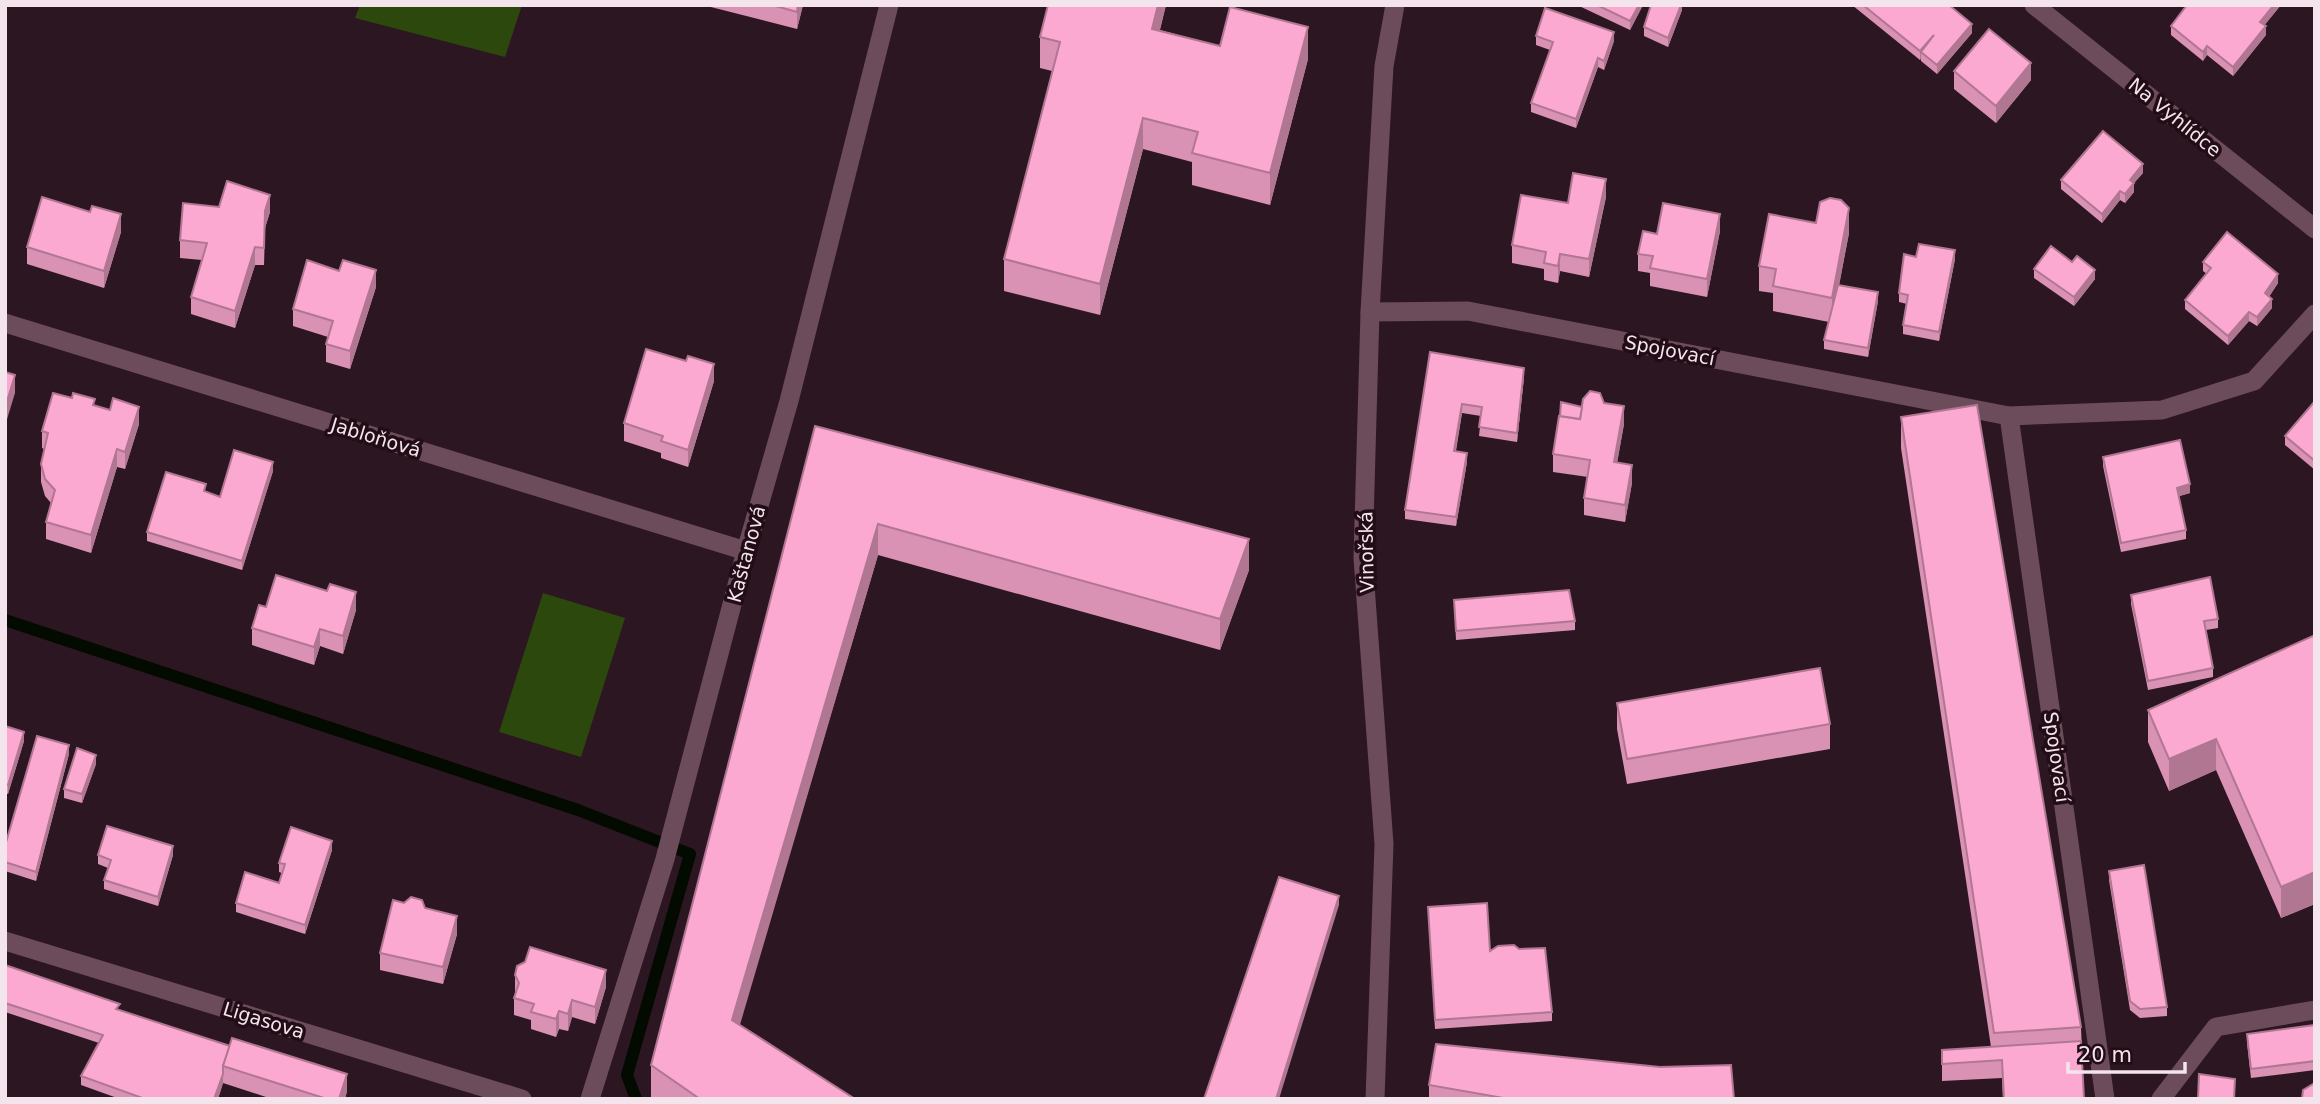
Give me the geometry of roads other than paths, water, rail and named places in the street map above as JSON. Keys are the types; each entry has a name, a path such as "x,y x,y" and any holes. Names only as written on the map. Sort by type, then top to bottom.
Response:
{"street":[{"name":"Kaštanová","path":"590,1099 673,830 746,551 789,401 889,5"},
{"name":"Vinořská","path":"1375,1099 1384,844 1363,558 1370,312 1384,65 1395,5"},
{"name":"Na Vyhlídce","path":"2034,5 2315,229"},
{"name":"Spojovací","path":"1370,312 1468,311 2009,416 2162,410 2254,381 2315,314"},
{"name":"Jabloňová","path":"5,323 746,551"},
{"name":"Spojovací","path":"2009,416 2105,1099"},
{"name":"Ligasova","path":"5,941 522,1099"},
{"path":"2161,1099 2216,1027 2315,1010"}],"waterway":[{"path":"5,620 578,810 690,854 627,1075 636,1099"}]}
